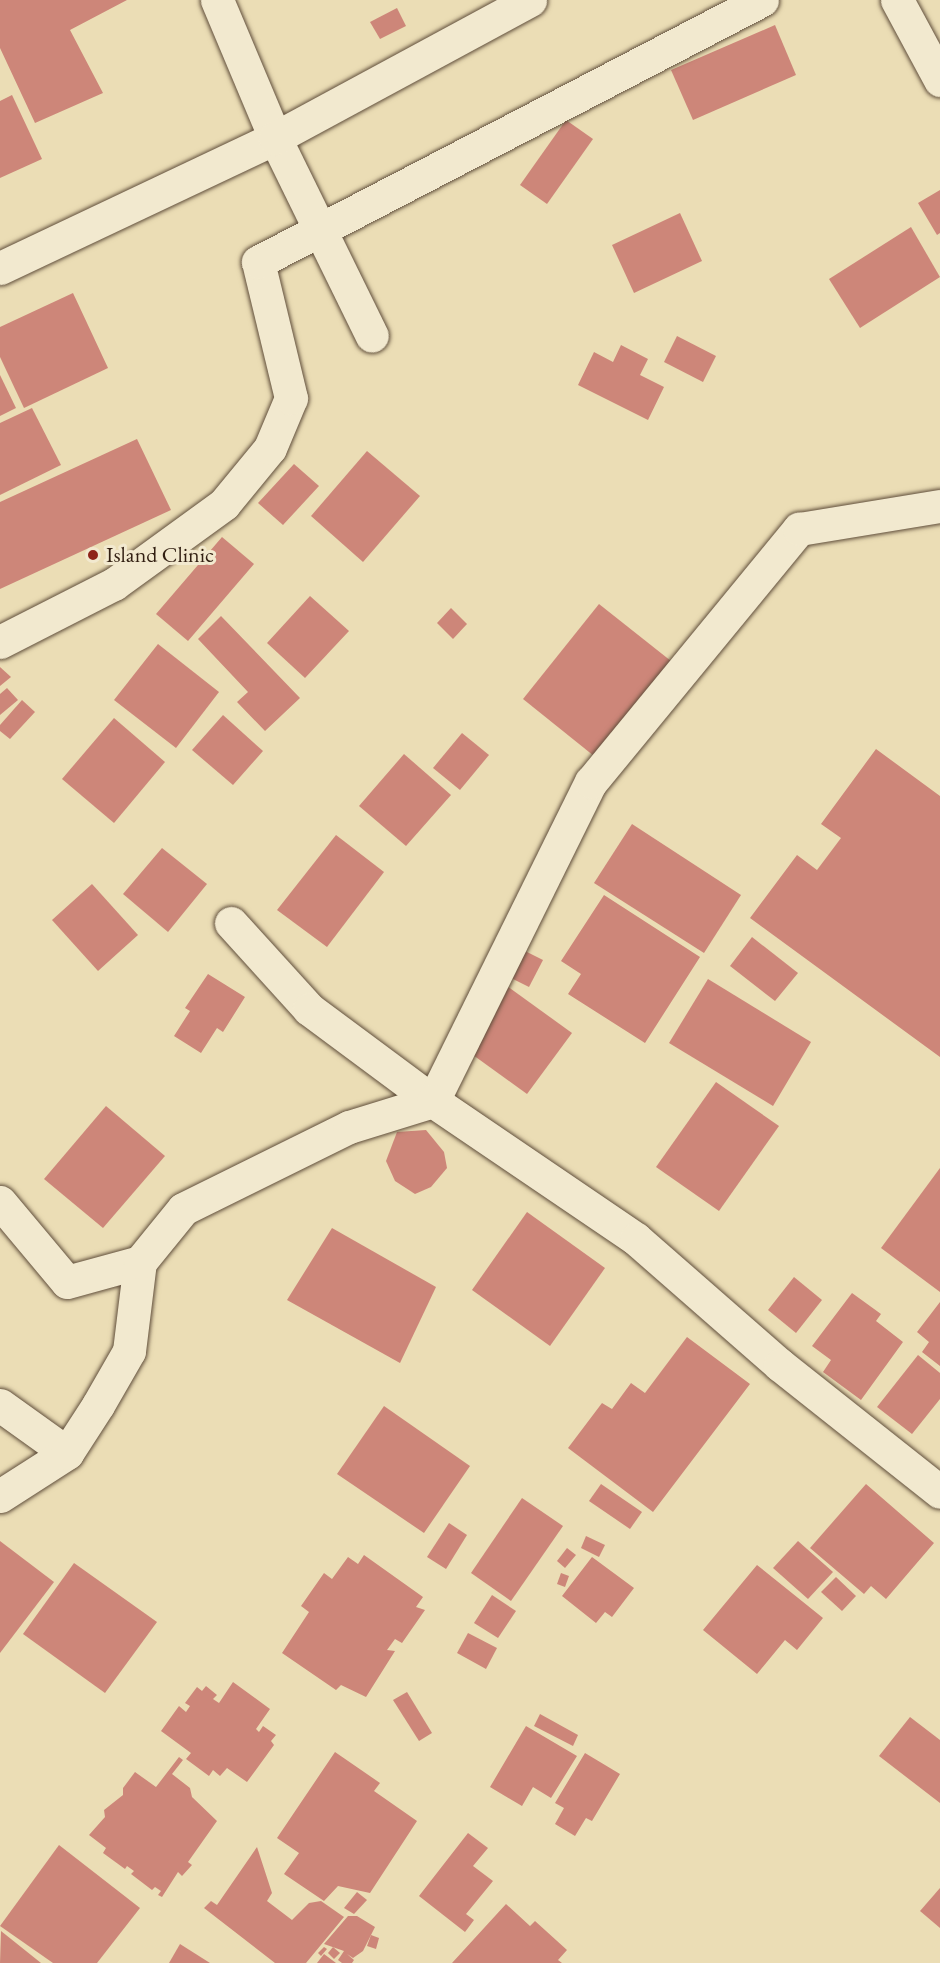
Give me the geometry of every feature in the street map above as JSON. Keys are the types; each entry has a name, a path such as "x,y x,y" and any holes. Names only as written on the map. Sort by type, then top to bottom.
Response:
{"street":[{"path":"217,0 275,138 372,336"},
{"path":"0,268 275,138 530,0"},
{"path":"0,642 114,584 224,504 270,448 291,398 258,262 762,0"},
{"path":"897,0 940,80"},
{"path":"0,1496 67,1453 129,1352 140,1262 183,1209 349,1127 433,1101 591,782 799,529 940,506"},
{"path":"231,922 309,1009 433,1101 636,1239 780,1365 940,1492"},
{"path":"0,1202 67,1282 140,1262"},
{"path":"0,1405 67,1453"}],"building":[{"path":"0,0 127,0 70,30 103,93 35,123 0,48"},
{"path":"397,8 406,26 380,39 370,22"},
{"path":"775,25 796,75 693,120 671,70"},
{"path":"12,95 42,159 0,178 0,101"},
{"path":"566,120 593,139 547,204 520,185"},
{"path":"940,190 940,233 937,235 918,203"},
{"path":"680,213 702,261 634,293 612,245"},
{"path":"911,227 940,277 860,328 829,279"},
{"path":"73,293 108,368 24,408 0,357 0,327"},
{"path":"677,336 716,356 703,382 664,362"},
{"path":"621,345 648,359 640,375 664,387 648,420 578,385 594,352 613,362"},
{"path":"0,375 16,408 0,416"},
{"path":"32,408 61,465 0,495 0,423"},
{"path":"137,439 171,510 0,589 0,502"},
{"path":"367,451 420,496 363,562 311,516"},
{"path":"294,464 319,486 283,525 258,503"},
{"path":"222,537 254,564 188,641 156,614"},
{"path":"310,596 349,631 305,678 267,643"},
{"path":"599,604 671,661 594,756 523,699"},
{"path":"451,608 467,624 453,639 437,623"},
{"path":"221,616 300,698 265,731 237,702 248,692 198,639"},
{"path":"158,644 219,692 176,748 114,700"},
{"path":"0,667 11,677 0,686"},
{"path":"7,688 18,700 0,715 0,694"},
{"path":"22,700 35,712 10,739 0,731 0,725"},
{"path":"223,715 263,751 233,785 192,750"},
{"path":"114,718 165,762 114,823 62,779"},
{"path":"462,733 489,755 460,790 433,768"},
{"path":"876,749 940,796 940,1057 750,918 797,855 817,870 841,838 821,824"},
{"path":"404,754 451,795 406,846 359,806"},
{"path":"632,824 741,895 704,953 594,883"},
{"path":"336,835 384,872 327,947 277,910"},
{"path":"162,848 207,884 168,932 123,894"},
{"path":"92,884 138,935 98,971 52,920"},
{"path":"604,895 700,957 645,1043 568,994 581,974 561,961"},
{"path":"752,937 798,973 775,1001 730,966"},
{"path":"525,951 543,960 529,987 511,978"},
{"path":"208,974 245,997 223,1032 217,1028 201,1053 174,1036 190,1011 185,1008"},
{"path":"708,979 811,1042 773,1106 669,1043"},
{"path":"500,981 572,1033 527,1094 455,1042"},
{"path":"716,1082 779,1126 719,1211 656,1167"},
{"path":"106,1106 165,1156 103,1228 44,1179"},
{"path":"426,1130 444,1152 447,1168 431,1187 415,1194 395,1181 386,1161 397,1132"},
{"path":"940,1168 940,1292 881,1248"},
{"path":"527,1212 605,1268 550,1346 472,1290"},
{"path":"332,1228 436,1287 400,1363 287,1300"},
{"path":"794,1277 822,1300 796,1333 768,1310"},
{"path":"852,1293 881,1314 876,1321 903,1342 861,1400 823,1372 831,1360 812,1346"},
{"path":"940,1302 940,1366 922,1352 929,1342 917,1332"},
{"path":"687,1337 750,1384 653,1512 568,1448 602,1403 612,1409 631,1383 645,1393"},
{"path":"918,1355 940,1373 940,1399 912,1434 877,1407"},
{"path":"384,1406 470,1466 424,1533 337,1474"},
{"path":"601,1484 642,1512 630,1529 589,1501"},
{"path":"866,1484 934,1543 886,1599 871,1586 864,1594 810,1548"},
{"path":"522,1498 563,1526 511,1601 471,1573"},
{"path":"449,1523 467,1535 446,1569 427,1557"},
{"path":"586,1536 605,1545 599,1557 581,1548"},
{"path":"0,1541 54,1582 0,1653"},
{"path":"798,1541 833,1572 808,1599 773,1568"},
{"path":"567,1548 576,1555 565,1568 557,1561"},
{"path":"364,1555 423,1597 416,1607 425,1610 402,1643 395,1639 387,1650 395,1651 366,1697 341,1685 336,1690 282,1653 309,1612 301,1606 324,1573 332,1579 348,1557 358,1564"},
{"path":"592,1557 634,1588 612,1617 605,1612 596,1623 562,1596"},
{"path":"74,1563 157,1622 105,1693 23,1634"},
{"path":"757,1565 823,1618 797,1650 785,1640 757,1674 703,1630"},
{"path":"561,1573 569,1576 565,1587 557,1584"},
{"path":"836,1577 856,1596 842,1611 821,1592"},
{"path":"492,1595 516,1611 498,1638 474,1623"},
{"path":"468,1633 497,1648 486,1669 457,1653"},
{"path":"233,1682 270,1709 256,1729 259,1732 263,1726 276,1735 271,1741 274,1745 247,1782 227,1768 220,1776 213,1770 209,1776 186,1759 191,1753 161,1731 179,1706 186,1712 190,1706 185,1703 197,1687 202,1691 206,1686 217,1695 213,1699 219,1703"},
{"path":"407,1692 432,1733 419,1741 393,1700"},
{"path":"540,1714 578,1735 573,1746 534,1726"},
{"path":"910,1717 940,1740 940,1803 879,1756"},
{"path":"526,1726 577,1756 551,1798 533,1787 522,1806 490,1787"},
{"path":"335,1752 380,1783 374,1791 417,1821 370,1893 338,1886 324,1901 284,1874 299,1853 277,1838"},
{"path":"585,1753 620,1774 592,1821 586,1818 575,1836 555,1824 564,1808 555,1803"},
{"path":"179,1757 183,1760 172,1774 190,1788 192,1797 217,1821 188,1862 192,1865 182,1876 178,1872 162,1897 158,1895 161,1891 155,1887 152,1890 131,1874 134,1871 127,1866 125,1869 103,1853 106,1848 89,1835 105,1817 104,1810 123,1795 123,1788 135,1772 156,1787"},
{"path":"468,1833 488,1848 473,1866 493,1881 466,1914 474,1920 465,1932 419,1896"},
{"path":"59,1845 140,1908 97,1963 53,1963 0,1926"},
{"path":"257,1847 272,1893 267,1901 292,1920 309,1903 321,1901 344,1917 306,1963 275,1963 204,1908 211,1901 217,1905"},
{"path":"940,1888 940,1928 920,1911"},
{"path":"357,1892 367,1900 354,1914 344,1908"},
{"path":"506,1904 530,1926 535,1921 567,1950 558,1960 562,1963 452,1963"},
{"path":"348,1916 357,1916 375,1927 363,1951 353,1958 347,1954 354,1960 352,1963 342,1963 338,1960 344,1951 324,1944"},
{"path":"1,1931 41,1963 0,1963"},
{"path":"371,1935 379,1938 376,1949 367,1946"},
{"path":"180,1944 210,1963 169,1963"},
{"path":"324,1947 327,1949 321,1956 318,1953"},
{"path":"333,1947 340,1953 334,1959 328,1953"},
{"path":"324,1954 336,1963 317,1963"}],"place":[{"name":"Island Clinic","path":"93,555"}]}
